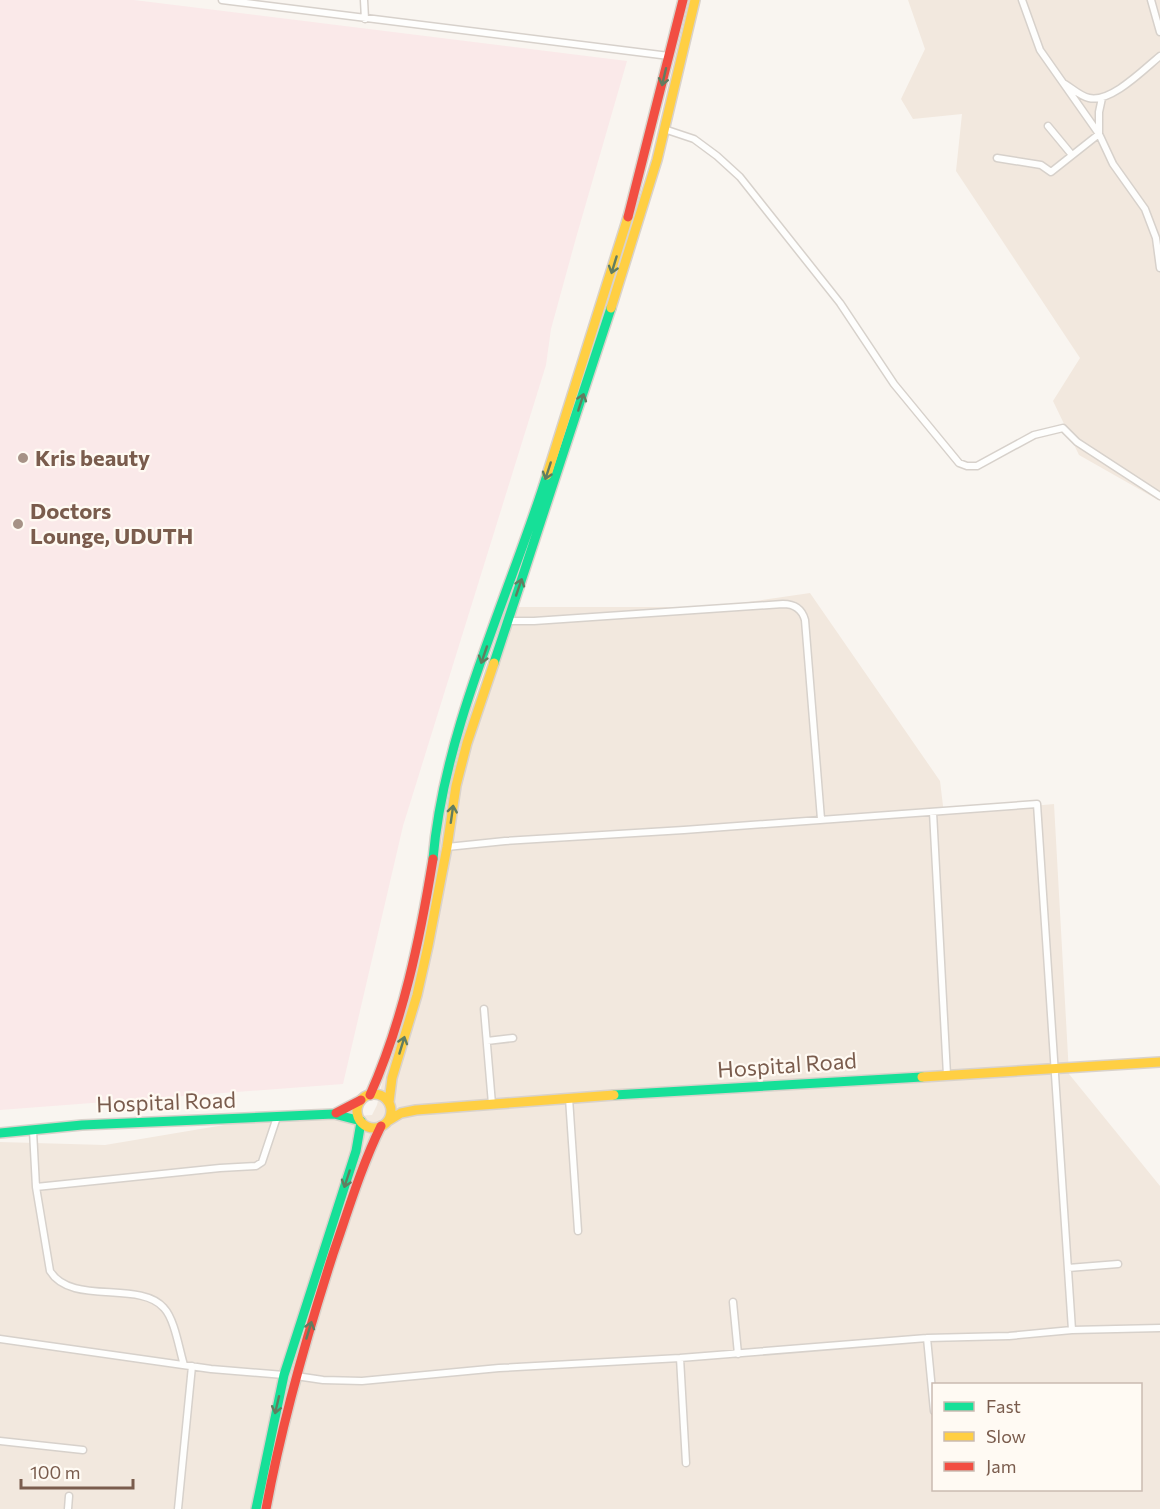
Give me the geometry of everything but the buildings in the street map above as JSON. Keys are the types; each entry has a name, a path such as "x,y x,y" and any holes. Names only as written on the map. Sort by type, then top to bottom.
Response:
{"main road":[{"path":"370,1095 383,1066 405,992 431,871 441,804 470,696 542,491 618,251 683,0"},
{"path":"266,1509 279,1441 296,1376 340,1233 369,1149 391,1114 389,1102 392,1077 417,995 447,847 456,786 467,743 548,504 639,222 695,0"},
{"name":"Hospital Road","path":"416,1110 569,1098 1160,1062"},
{"path":"334,1114 370,1095 379,1095 400,1107 416,1110"},
{"path":"256,1509 284,1376 359,1141 357,1112 361,1100"},
{"path":"334,1114 346,1116 369,1127 384,1124 397,1114 416,1110"},
{"name":"Hospital Road","path":"0,1132 33,1131 82,1125 334,1114"}],"street":[{"path":"222,0 669,57"},
{"path":"364,0 365,19"},
{"path":"1022,0 1040,50 1099,134 1113,164 1145,209 1155,238 1160,268"},
{"path":"1151,0 1160,32"},
{"path":"1060,80 1078,94 1090,99 1102,98 1117,90 1160,56"},
{"path":"1099,134 1099,112 1102,98"},
{"path":"1048,126 1072,155"},
{"path":"664,129 694,139 740,177 840,303 894,384 959,463 977,466 1034,435 1063,428 1077,442 1160,496"},
{"path":"997,159 1041,165 1051,172 1099,134"},
{"path":"507,621 783,604 795,606 805,620 821,819"},
{"path":"447,847 1037,804 1072,1330"},
{"path":"933,812 947,1075"},
{"path":"484,1009 492,1104"},
{"path":"487,1041 513,1038"},
{"path":"569,1098 578,1231"},
{"path":"36,1187 256,1166 262,1162 277,1117"},
{"path":"33,1131 36,1187 50,1271 56,1281 71,1288 154,1300 164,1307 169,1316 184,1365"},
{"path":"1068,1268 1118,1264"},
{"path":"733,1302 738,1354"},
{"path":"296,1376 323,1380 362,1381 500,1368 738,1354 927,1338 1160,1328"},
{"path":"927,1338 932,1399"},
{"path":"0,1339 184,1365 284,1376"},
{"path":"680,1358 686,1463"},
{"path":"178,1509 192,1366"},
{"path":"0,1441 83,1450"},
{"path":"68,1509 69,1496"}],"shaded area":[{"path":"0,0 134,0 627,61 551,329 546,365 403,826 343,1084 0,1110"},
{"path":"908,0 1160,0 1160,501 1079,455 1053,401 1080,358 956,171 962,114 913,119 901,99 925,49"},
{"path":"810,593 940,781 944,814 1054,804 1069,1074 1160,1186 1160,1509 0,1509 0,1142 105,1145 230,1124 372,1115 377,1105 467,717 519,607 713,607"}],"traffic: fast":[{"path":"494,663 611,308"},
{"path":"433,859 439,810 464,713 547,475"},
{"path":"614,1095 922,1077"},
{"path":"0,1133 82,1125 334,1114 361,1121"},
{"path":"256,1509 284,1375 356,1151 361,1122"}],"traffic: slow":[{"path":"611,308 657,160 695,0"},
{"path":"547,475 628,217"},
{"path":"389,1102 392,1078 417,995 428,946 456,786 467,743 494,663"},
{"path":"922,1077 1160,1062"},
{"path":"374,1094 386,1099 391,1111 386,1123 374,1128 362,1123 357,1111 362,1099 374,1094"},
{"path":"388,1121 401,1113 416,1110 614,1095"}],"traffic: jam":[{"path":"628,217 683,0"},
{"path":"370,1095 401,1009 433,859"},
{"path":"336,1113 361,1100"},
{"path":"266,1509 287,1412 313,1317 355,1189 381,1126"}],"place":[{"name":"Kris beauty","path":"23,458"},
{"name":"Doctors Lounge, UDUTH","path":"18,524"}]}
